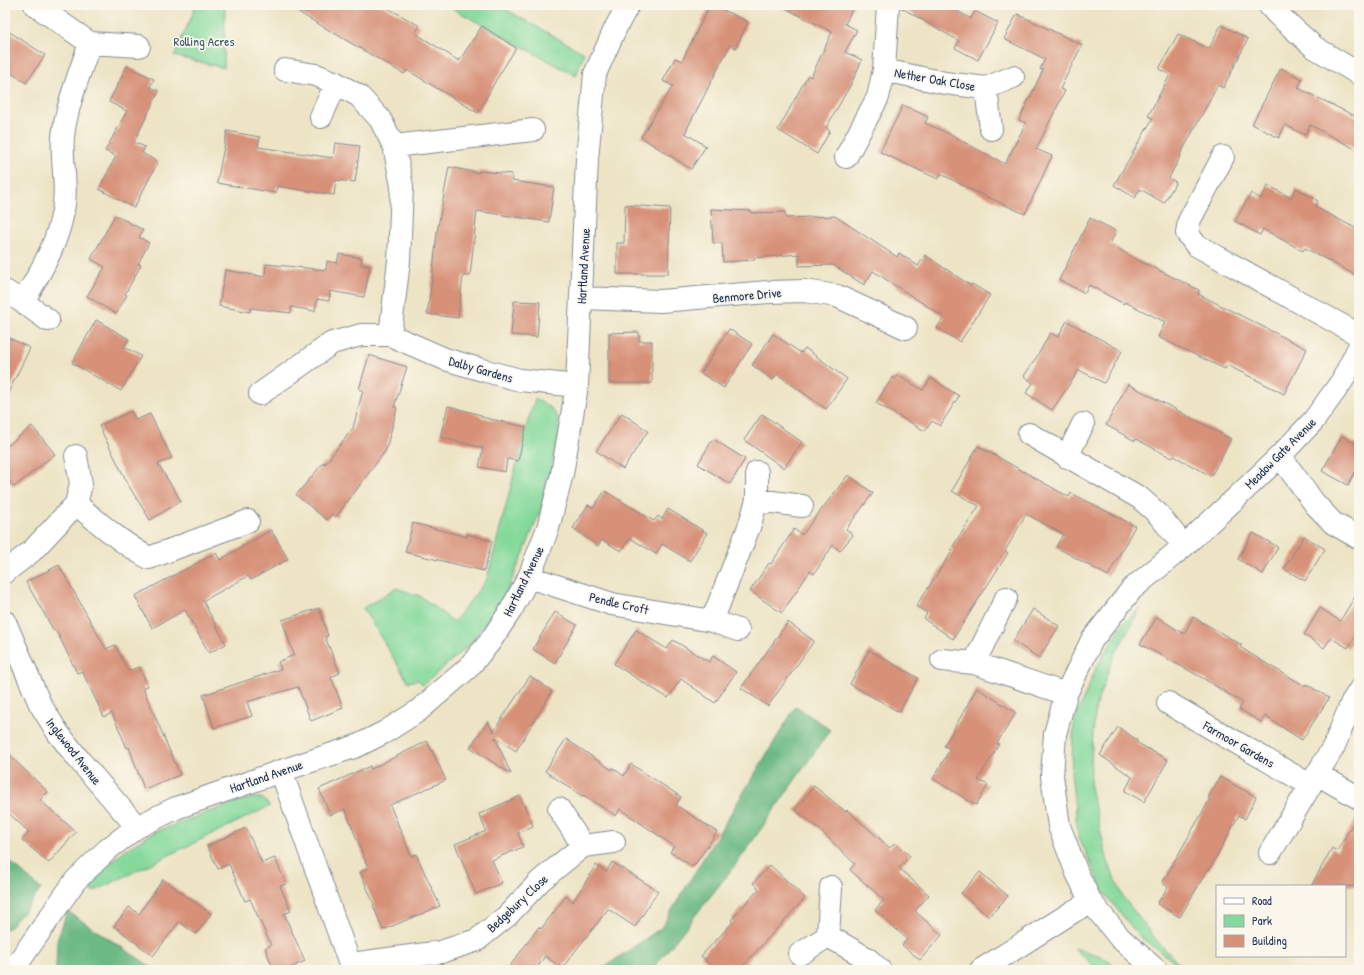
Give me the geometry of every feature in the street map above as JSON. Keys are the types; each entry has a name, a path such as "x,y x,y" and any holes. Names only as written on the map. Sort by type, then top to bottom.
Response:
{"street":[{"path":"35,5 90,43 139,46"},
{"name":"Hartland Avenue","path":"13,970 75,881 108,849 137,827 176,808 282,770 357,746 385,732 418,711 468,668 489,643 511,610 529,577 548,528 562,474 577,386 587,159 595,74 616,27 628,5"},
{"name":"Nether Oak Close","path":"846,157 878,97 884,70 888,5"},
{"path":"1269,5 1314,47 1359,74"},
{"path":"48,320 14,297 40,272 58,234 65,203 63,137 71,100 90,43"},
{"path":"285,70 316,75 336,83 359,96 380,119 394,146 402,186 402,194 399,261 390,335"},
{"name":"Nether Oak Close","path":"884,70 946,83 986,88 1013,77"},
{"path":"321,117 336,83"},
{"name":"Nether Oak Close","path":"986,88 991,129"},
{"path":"394,146 533,130"},
{"path":"1223,157 1189,221 1187,233 1196,245 1359,335"},
{"name":"Benmore Drive","path":"581,298 661,301 712,298 768,292 804,291 837,296 906,328"},
{"name":"Dalby Gardens","path":"260,394 332,343 361,335 390,335 445,359 520,380 577,386"},
{"name":"Meadow Gate Avenue","path":"1156,970 1120,938 1091,902 1077,873 1059,826 1052,776 1055,734 1066,694 1092,640 1132,589 1184,546 1280,456 1319,414 1342,381 1359,346"},
{"path":"1067,457 1083,424"},
{"path":"1029,434 1140,498 1158,514 1184,546"},
{"path":"5,572 32,551 76,504 81,484 76,456"},
{"path":"1280,456 1314,504 1333,523 1359,538"},
{"path":"712,621 748,527 756,500 757,472"},
{"path":"756,500 802,506"},
{"path":"76,504 116,537 149,558 248,521"},
{"name":"Pendle Croft","path":"529,577 612,604 712,621 738,630"},
{"path":"974,663 1006,598"},
{"name":"Inglewood Avenue","path":"5,622 40,704 58,733 137,827"},
{"path":"942,660 974,663 1066,694"},
{"path":"1270,853 1334,746 1352,702 1359,690"},
{"name":"Farmoor Gardens","path":"1168,703 1314,780 1359,798"},
{"name":"Bedgebury Close","path":"282,770 352,967 441,952 477,940 506,916 540,881 583,846"},
{"path":"560,809 583,846 614,842"},
{"path":"828,936 830,887"},
{"path":"980,970 1091,902"},
{"path":"800,954 828,936"},
{"path":"828,936 868,959 880,970"}],"green space":[{"name":"Rolling Acres","path":"195,5 225,5 224,68 174,56"},
{"path":"446,5 498,5 584,53 576,76"},
{"path":"535,399 551,408 558,418 559,434 542,506 522,557 504,597 469,645 423,685 418,680 408,682 363,608 396,588 420,596 454,622 487,579 526,427"},
{"path":"1140,609 1114,656 1096,705 1090,787 1108,863 1123,897 1157,941 1185,970 1139,936 1104,893 1078,835 1071,773 1074,722 1096,668 1123,623"},
{"path":"796,706 830,730 740,859 652,970 598,970 661,928"},
{"path":"251,798 262,798 270,806 93,892 91,885 96,877 126,849 155,832 233,803"},
{"path":"5,857 41,889 9,928 5,929"},
{"path":"67,911 156,970 56,970 57,941"},
{"path":"1074,948 1101,956 1120,970 1098,970"}],"building":[{"path":"286,5 382,5 420,26 415,33 459,61 482,26 516,48 478,113 407,70 404,74"},
{"path":"710,5 713,5 748,22 736,48 730,45 685,133 706,146 691,169 641,137 673,86 663,81 675,58 682,61"},
{"path":"779,5 854,5 845,24 857,30 845,52 862,60 851,84 826,128 830,131 817,154 778,130 808,75 811,77 832,32"},
{"path":"900,5 947,5 971,19 975,11 998,23 978,60 955,48 959,41 900,7"},
{"path":"1017,14 1082,45 1060,89 1065,91 1036,149 1052,156 1025,214 941,174 938,179 880,152 903,105 928,117 925,123 958,138 1005,164 1026,123 1019,120 1043,70 1040,69 1045,59 1004,39"},
{"path":"1221,25 1248,39 1223,88 1218,85 1180,155 1169,178 1176,182 1164,203 1140,189 1135,198 1114,185 1153,118 1148,116 1170,75 1159,69 1178,34 1209,49"},
{"path":"5,29 45,55 26,83 5,69"},
{"path":"127,66 154,79 150,87 159,91 134,142 145,147 142,153 158,162 134,208 99,189 116,156 105,151 127,111 109,102"},
{"path":"1281,68 1302,79 1298,88 1359,118 1359,151 1310,125 1305,135 1285,125 1279,138 1252,124"},
{"path":"227,131 260,137 258,147 333,158 335,143 360,146 355,182 336,180 334,195 277,186 276,193 217,183"},
{"path":"449,167 479,173 479,171 512,174 512,181 554,187 549,222 477,211 470,276 463,276 458,318 427,314 437,232"},
{"path":"1268,185 1291,198 1296,188 1318,201 1315,207 1359,230 1359,277 1305,248 1303,251 1263,229 1260,235 1235,221 1251,193 1261,199"},
{"path":"625,205 670,208 668,274 617,274 617,243 624,243"},
{"path":"711,209 751,211 751,213 785,212 786,218 835,216 897,257 899,253 918,266 925,255 971,286 972,284 990,295 960,342 937,328 944,317 873,271 864,285 833,265 799,266 799,254 754,258 754,260 723,262 722,243 713,243"},
{"path":"115,215 143,230 139,237 149,243 138,264 141,265 116,314 87,296 105,267 91,259"},
{"path":"1090,218 1116,231 1110,244 1134,258 1199,290 1198,294 1307,349 1284,394 1227,365 1225,369 1158,337 1165,322 1125,302 1124,304 1089,285 1085,293 1059,280"},
{"path":"339,254 362,258 361,265 370,266 364,297 330,291 329,301 317,299 315,311 291,307 291,313 251,308 250,312 219,306 225,270 265,277 266,264 326,270 327,261 337,263"},
{"path":"514,301 540,302 537,337 511,335"},
{"path":"96,320 129,339 124,347 141,356 121,391 72,363"},
{"path":"1067,321 1122,351 1104,383 1079,370 1052,410 1026,393 1033,383 1024,376 1050,333 1058,337"},
{"path":"729,329 752,344 724,388 701,373"},
{"path":"639,332 639,341 652,341 652,383 609,383 609,333"},
{"path":"773,334 801,353 805,348 847,379 826,409 777,374 773,380 752,365"},
{"path":"5,336 30,348 5,399"},
{"path":"369,355 407,367 394,407 397,408 386,450 336,517 332,514 327,520 296,495 324,462 325,464 353,428 363,390 359,389"},
{"path":"897,375 923,390 931,378 959,396 940,426 932,421 925,431 876,403 893,377 895,379"},
{"path":"1128,384 1231,439 1211,476 1174,456 1172,458 1136,439 1135,441 1106,425"},
{"path":"448,406 481,415 481,417 526,427 518,461 507,459 505,472 479,467 483,448 440,437"},
{"path":"131,411 136,420 150,414 172,458 158,464 181,501 150,520 130,488 99,426"},
{"path":"622,413 648,431 623,469 596,451"},
{"path":"762,414 802,442 784,468 744,440"},
{"path":"32,426 55,454 14,487 5,476 5,448"},
{"path":"1342,436 1359,446 1359,465 1348,485 1322,471"},
{"path":"713,439 745,459 730,484 698,464"},
{"path":"978,446 1069,497 1071,493 1135,526 1108,576 1056,547 1063,534 1026,514 1005,551 1008,553 953,639 924,619 927,613 916,606 953,550 951,549 979,506 952,491"},
{"path":"848,475 873,493 846,529 853,535 840,551 833,545 814,574 810,571 782,613 750,591 769,563 771,564 794,529 802,535"},
{"path":"605,491 654,521 658,516 662,519 668,509 707,533 690,561 662,544 656,554 630,538 621,551 602,540 598,546 573,528 588,505 593,508"},
{"path":"413,523 467,537 467,534 492,541 484,571 405,552"},
{"path":"271,530 288,559 251,580 248,576 203,601 226,644 209,653 185,610 152,628 135,596 216,553 220,560"},
{"path":"1253,533 1278,547 1263,574 1238,559"},
{"path":"1304,536 1325,549 1305,581 1284,569"},
{"path":"59,565 106,649 115,645 128,671 139,667 148,686 143,688 180,775 144,789 129,747 127,748 112,713 104,717 82,671 77,673 56,630 54,631 26,582"},
{"path":"1359,590 1359,630 1348,648 1331,638 1324,648 1304,635 1320,608 1340,621"},
{"path":"319,608 328,636 325,637 340,673 331,677 343,708 311,721 298,687 247,702 252,716 214,728 203,695 281,669 278,662 294,655 282,620"},
{"path":"1033,609 1059,626 1039,658 1013,641"},
{"path":"555,612 577,625 555,663 533,649"},
{"path":"1157,617 1184,634 1193,617 1242,645 1240,647 1262,661 1329,698 1302,740 1265,716 1261,722 1239,709 1243,703 1201,677 1140,644"},
{"path":"788,622 814,641 768,706 741,688"},
{"path":"636,630 667,649 673,640 709,662 713,656 736,672 715,703 681,679 668,698 614,664"},
{"path":"869,650 918,678 899,712 850,684"},
{"path":"530,676 552,691 516,751 495,737 511,774 470,747 488,721 493,732"},
{"path":"977,688 1016,713 997,743 999,744 978,780 988,785 976,805 933,779 950,749 944,746"},
{"path":"1118,727 1137,740 1136,742 1168,760 1144,802 1125,791 1132,777 1100,755"},
{"path":"566,739 612,770 613,768 624,776 631,764 681,797 676,805 717,832 693,867 670,852 674,846 620,809 616,816 583,795 582,796 545,771"},
{"path":"427,741 446,780 390,805 411,856 416,854 440,906 383,930 373,905 374,904 360,872 368,868 345,809 330,815 319,789 370,766 371,769"},
{"path":"5,751 48,792 40,800 76,832 49,863 22,840 29,832 5,810"},
{"path":"1220,777 1256,797 1245,819 1239,815 1209,870 1208,869 1180,917 1157,904 1168,887 1162,883 1210,799 1208,798"},
{"path":"814,786 846,812 847,810 890,848 895,843 910,856 899,868 929,895 915,911 942,935 920,960 902,945 907,939 875,910 884,900 850,870 855,864 818,828 795,810"},
{"path":"520,796 533,826 518,833 523,847 492,860 502,883 476,894 455,844 486,831 479,814"},
{"path":"1359,813 1359,886 1312,885 1332,848 1337,851"},
{"path":"246,828 262,863 275,858 286,884 280,886 291,911 284,914 305,961 285,970 274,970 265,948 271,945 250,899 245,901 229,864 218,869 207,846"},
{"path":"612,862 658,891 635,927 608,909 562,968 545,956 536,970 507,970 539,927 541,929 566,896 573,902 596,865 606,872"},
{"path":"770,865 805,898 739,970 717,970 701,956 733,922 731,920 759,889 753,883"},
{"path":"980,872 1008,896 989,917 961,893"},
{"path":"163,879 211,914 196,934 179,922 153,956 114,926 129,907 139,914"}]}
